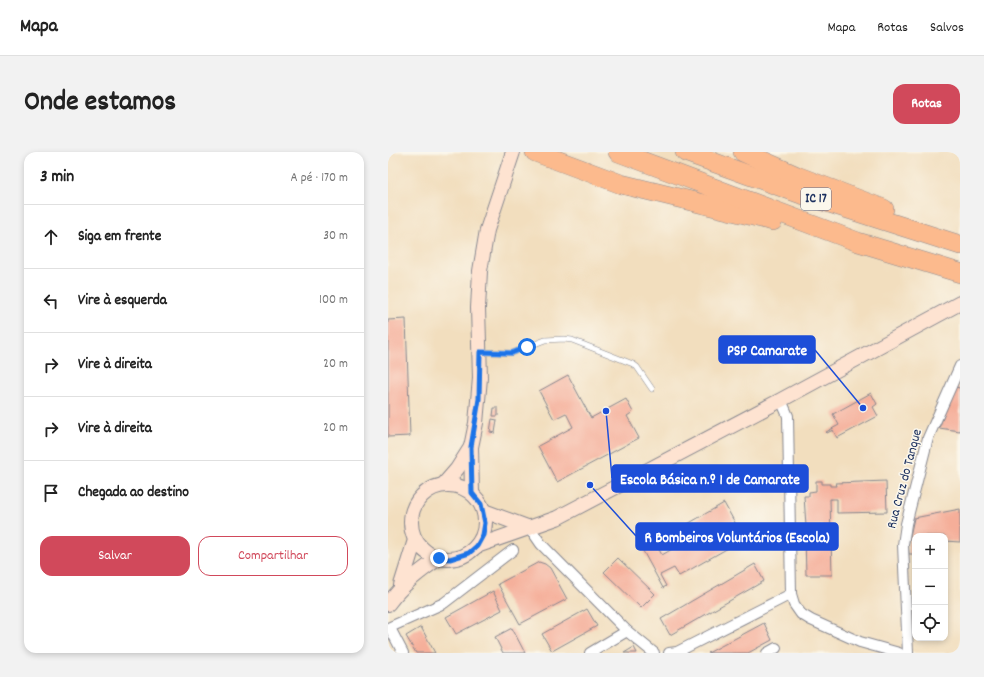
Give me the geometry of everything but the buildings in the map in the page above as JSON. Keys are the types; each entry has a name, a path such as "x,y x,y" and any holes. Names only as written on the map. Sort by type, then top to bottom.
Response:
{"highway":[{"path":"535,152 621,184 858,242"},
{"name":"IC 17","path":"618,152 858,242 960,273"},
{"name":"IC 17","path":"685,152 801,194 949,242"},
{"path":"743,152 797,176 896,213 949,242"}],"street":[{"path":"472,493 471,447 479,399 480,352 478,308 480,271 487,230 513,152"},
{"path":"477,546 557,518 781,400 960,303"},
{"name":"Rua Cruz do Tanque","path":"908,653 903,544 906,524 928,438 960,366"},
{"path":"781,400 788,416 791,594 794,604 801,614 811,620 860,642 899,653"},
{"path":"444,484 464,488 472,493 477,498 484,511 485,523 483,535 477,546 469,553 450,559 439,558 429,554 414,540 410,528 410,516 414,504 427,491 444,484 457,469 471,447"},
{"path":"484,511 530,528 541,544 626,631 654,653"},
{"path":"400,588 414,540"},
{"path":"403,653 389,628 444,604 513,550"},
{"path":"388,604 400,588 414,574 439,558"},
{"path":"669,653 677,652 791,594"},
{"path":"596,652 626,631"}],"lane":[{"path":"480,352 512,353 545,340 555,338 572,340 638,367 652,389"}],"place":[{"name":"PSP Camarate","path":"863,408"},
{"name":"Escola Básica n.º 1 de Camarate","path":"606,411"},
{"name":"R Bombeiros Voluntários (Escola)","path":"590,485"}],"route":[{"path":"439,558 450,559 469,553 477,546 483,535 485,523 484,511 477,498 472,493 471,447 479,399 480,352 505,354 527,347"}]}
